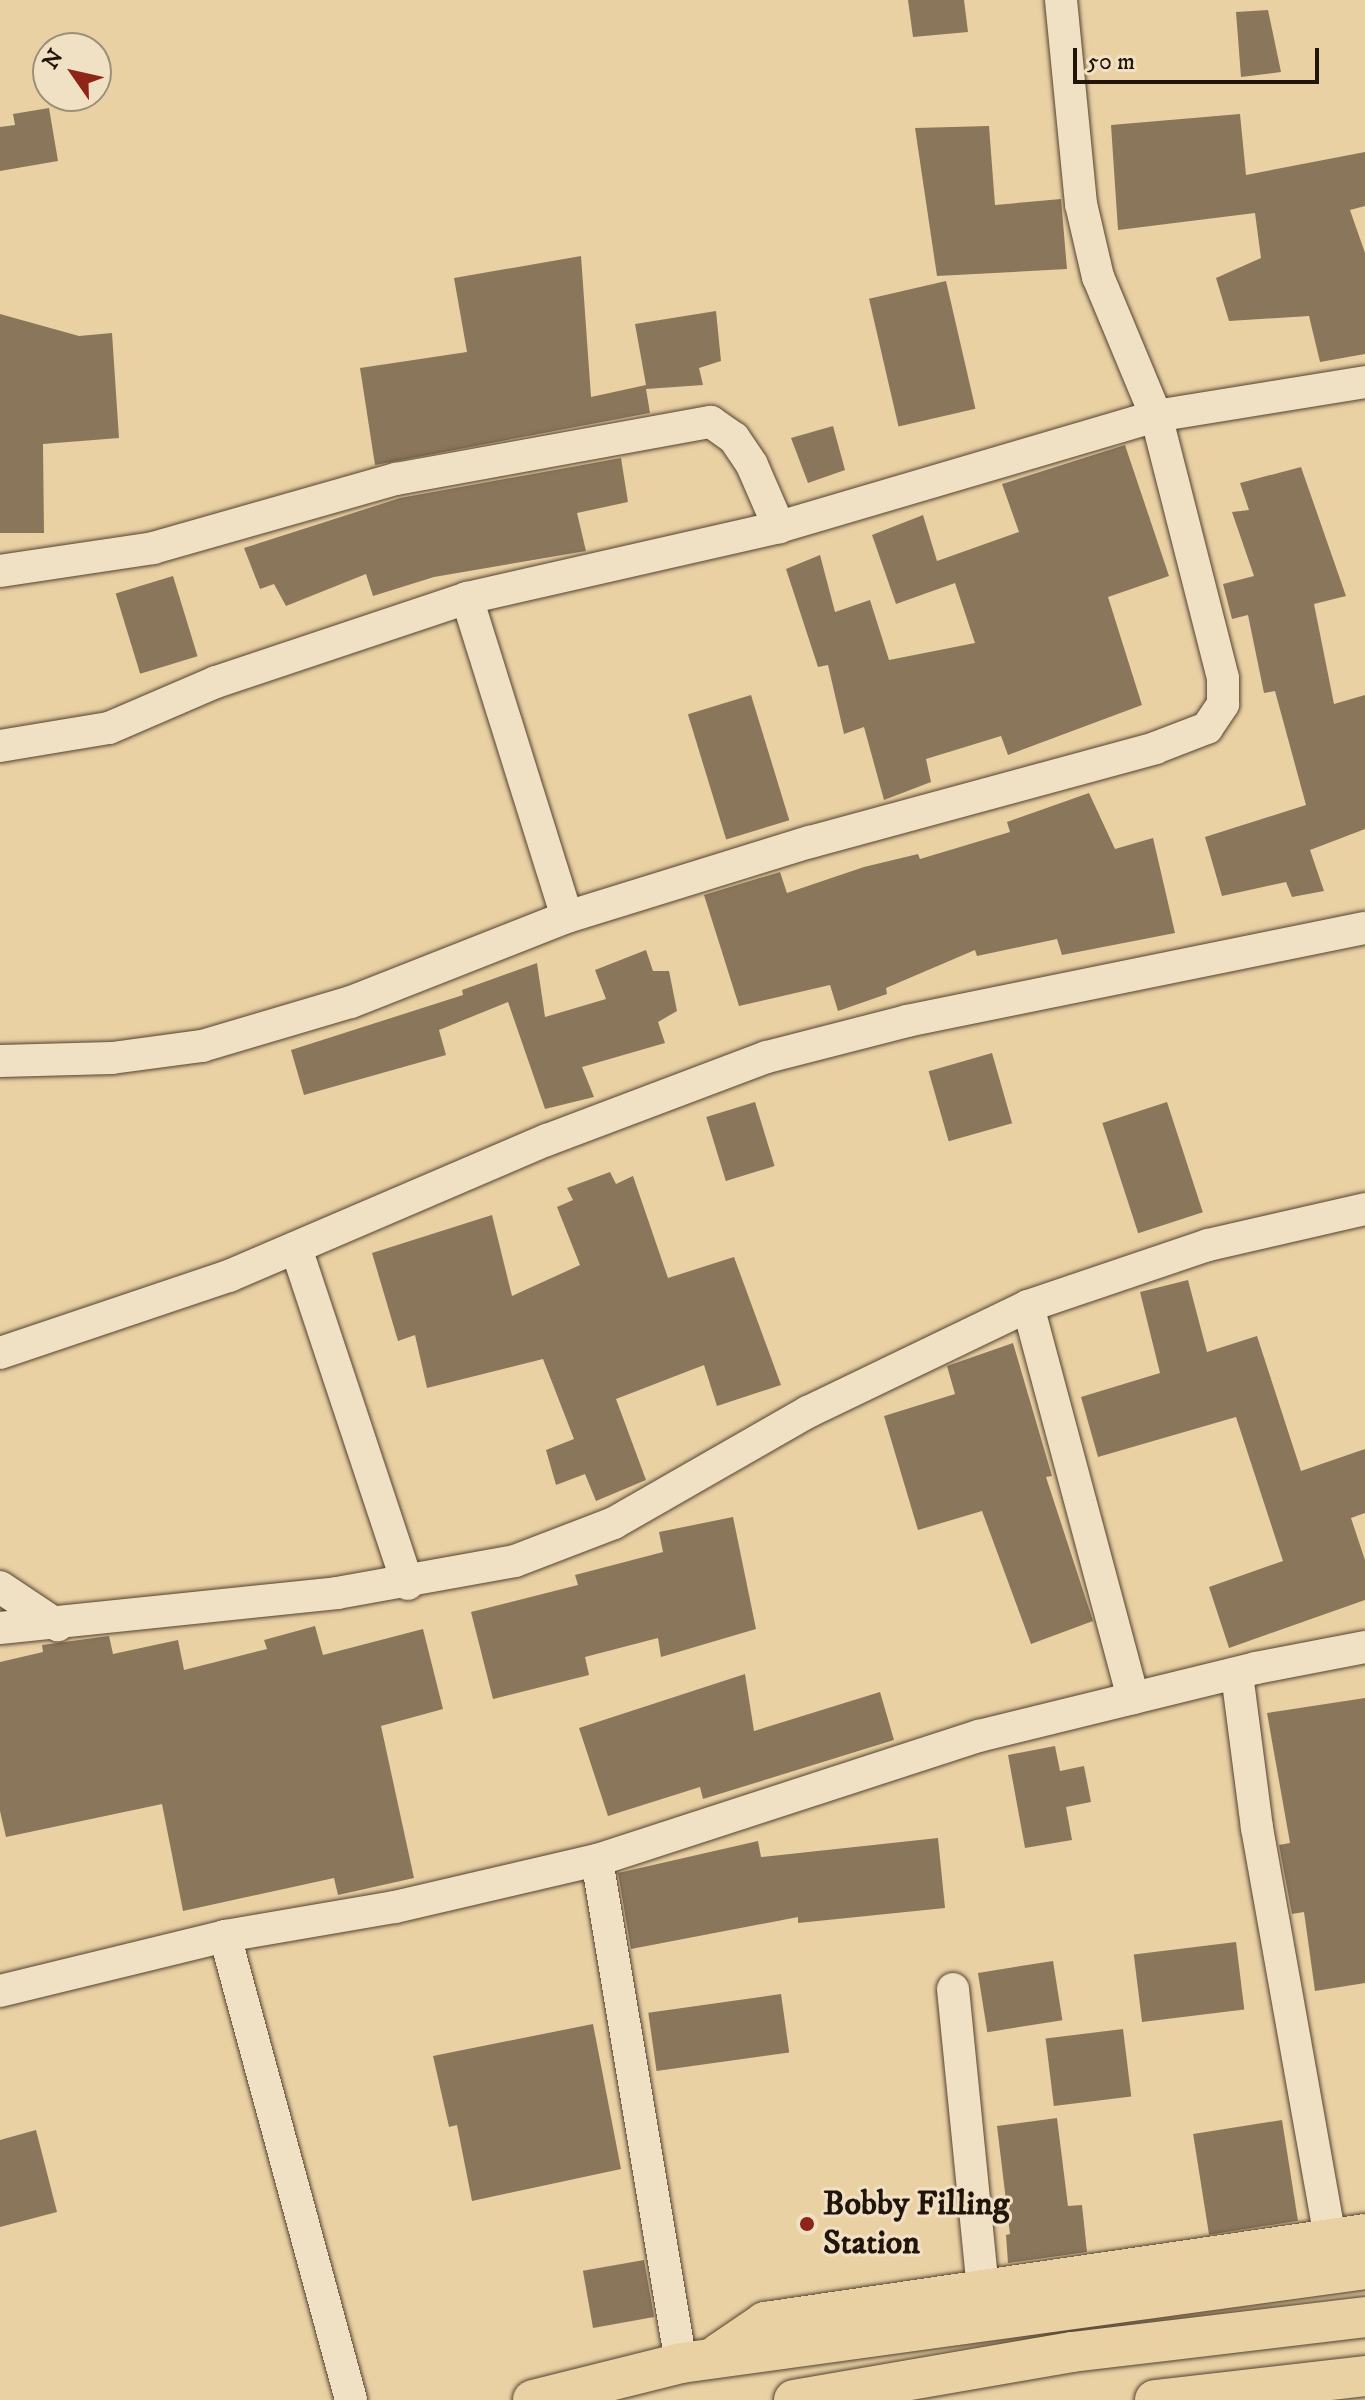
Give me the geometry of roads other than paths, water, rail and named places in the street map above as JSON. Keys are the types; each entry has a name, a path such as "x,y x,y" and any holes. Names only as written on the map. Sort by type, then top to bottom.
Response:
{"main road":[{"path":"697,2360 765,2322 1348,2237"},
{"path":"533,2400 697,2360 1365,2269"},
{"path":"804,2398 1072,2352 1365,2317"},
{"path":"1155,2400 1365,2376"}],"street":[{"path":"0,1061 112,1058 202,1046 351,1002 567,917 810,842 1155,748 1207,728 1223,704 1223,678 1156,416 1094,262 1081,204 1061,0"},
{"path":"0,746 109,728 216,682 467,598 779,527 1156,416 1365,382"},
{"path":"0,571 153,548 396,479 711,422 734,438 752,465 779,527"},
{"path":"467,598 567,917"},
{"path":"0,1353 229,1276 547,1140 767,1057 907,1021 1365,928"},
{"path":"0,1628 57,1625 408,1584 515,1561 614,1523 808,1412 1028,1306 1208,1245 1365,1209"},
{"path":"296,1248 408,1584"},
{"path":"1028,1306 1133,1698"},
{"path":"0,1587 57,1625"},
{"path":"0,1991 225,1936 395,1907 597,1860 979,1736 1237,1674 1365,1647"},
{"path":"1237,1674 1257,1828 1348,2237"},
{"path":"597,1860 697,2360"},
{"path":"225,1936 351,2400"},
{"path":"953,1989 983,2290"}],"place":[{"name":"Bobby Filling Station","path":"807,2224"}]}
